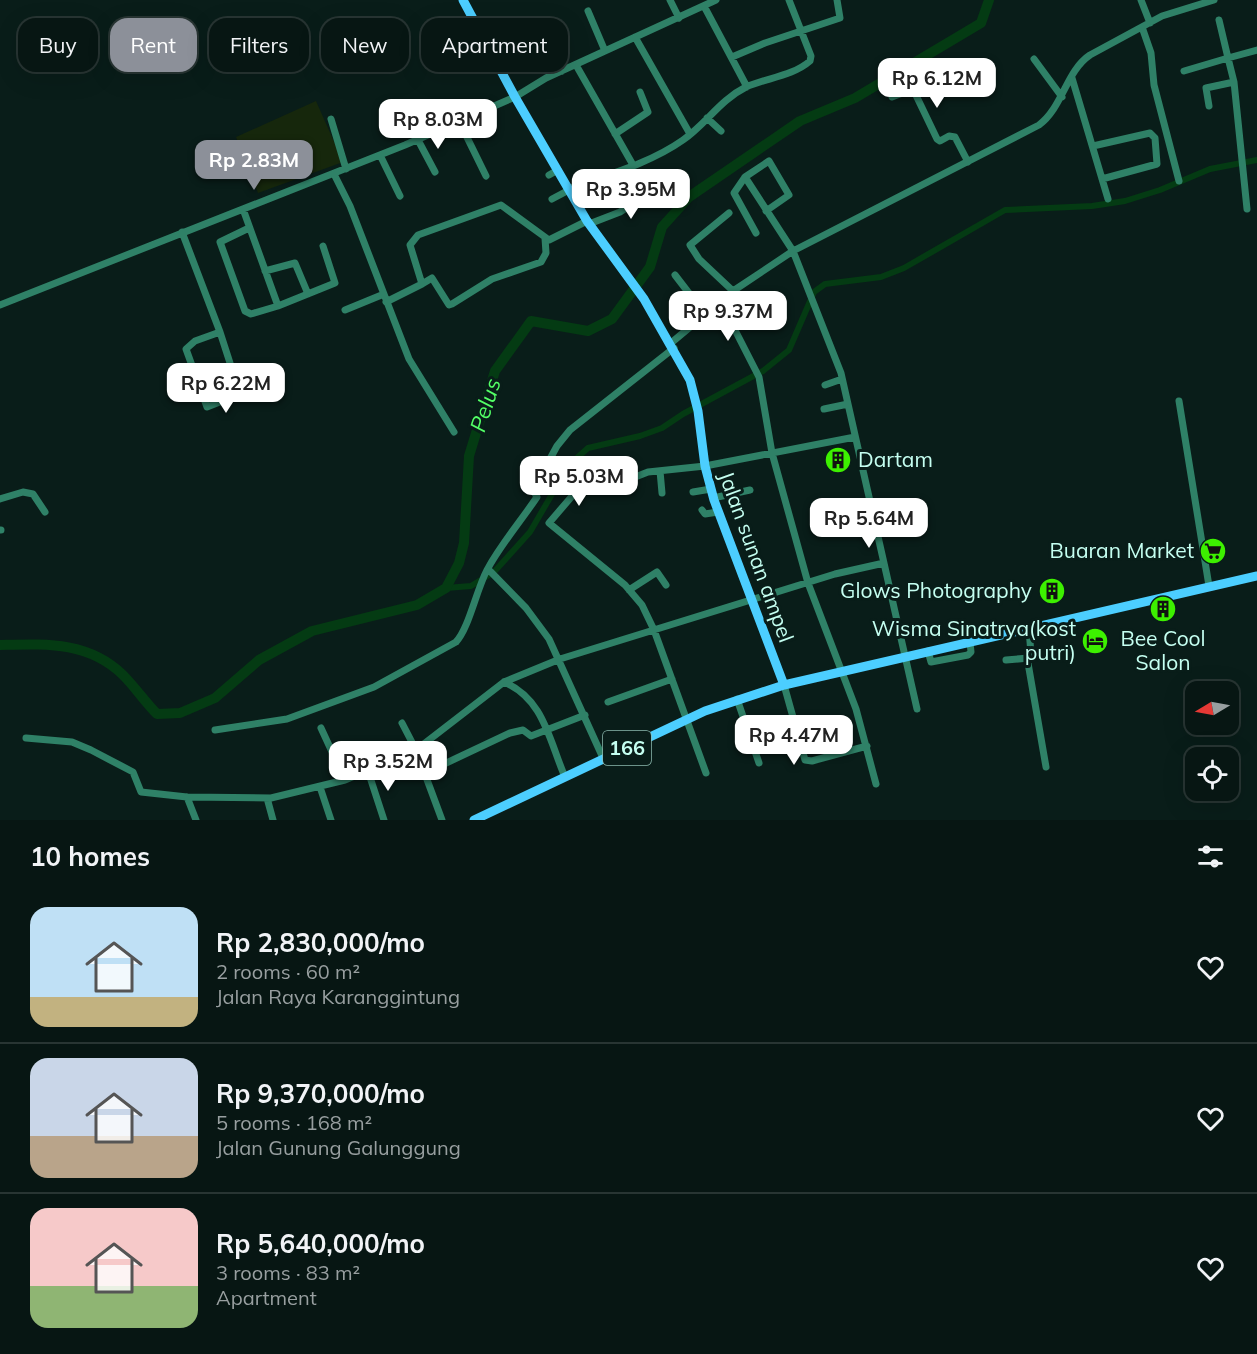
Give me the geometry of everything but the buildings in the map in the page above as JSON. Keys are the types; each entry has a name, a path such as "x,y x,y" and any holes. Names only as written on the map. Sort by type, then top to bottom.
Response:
{"main road":[{"name":"Jalan sunan ampel","path":"463,0 553,173 568,190 588,222 644,299 690,380 696,399 705,466 712,493 784,684"},
{"path":"784,684 1257,576"},
{"name":"166","path":"474,820 688,719 737,699 784,684"}],"street":[{"path":"670,0 679,18"},
{"path":"568,68 716,0"},
{"path":"552,199 568,190 633,165 690,134 724,101 747,87 810,62 811,56 789,0"},
{"path":"732,57 842,16 837,0"},
{"path":"1141,0 1150,23"},
{"path":"215,730 287,719 374,687 447,649 464,634 469,612 488,569 537,496 533,491 568,433 672,346 705,314 733,291 793,251 1039,125 1062,97 1084,59 1175,11 1214,0"},
{"path":"704,6 747,87"},
{"path":"588,11 605,51"},
{"path":"1219,20 1234,82 1247,208"},
{"path":"1142,27 1151,53 1154,85 1179,181"},
{"path":"635,38 690,134"},
{"path":"1184,71 1257,50"},
{"path":"1034,58 1062,97"},
{"path":"576,65 633,165"},
{"path":"0,305 418,140 515,97 560,72"},
{"path":"1072,78 1108,199"},
{"path":"1209,106 1206,88 1234,82"},
{"path":"892,97 913,89 937,139 940,141 949,136 955,137 968,162"},
{"path":"615,134 648,112 640,92"},
{"path":"707,118 721,131"},
{"path":"331,119 346,169"},
{"path":"459,121 486,176"},
{"path":"1092,146 1149,133 1155,138 1157,164 1102,178"},
{"path":"418,140 435,172"},
{"path":"380,155 400,196"},
{"path":"756,233 734,193 745,177 766,162 771,162 789,195 766,211"},
{"path":"334,174 350,206 415,372 454,432"},
{"path":"745,177 793,251 813,298 842,379 903,656 917,709"},
{"path":"422,284 410,253 410,245 418,235 501,206 521,218 545,238 554,239 588,222 624,209 658,187"},
{"path":"243,209 278,306"},
{"path":"729,213 690,245 699,259 733,291"},
{"path":"249,228 220,242 245,311 251,314 333,285 336,281 323,246"},
{"path":"182,232 220,332 240,394 207,407 186,349 195,341 220,332"},
{"path":"386,302 417,289 432,278 449,305 452,304 492,279 542,262 546,253 545,238"},
{"path":"265,271 295,262 308,294"},
{"path":"675,275 705,314"},
{"path":"345,310 384,294"},
{"path":"716,305 735,330 759,378 772,453 808,583 843,671 867,746 876,784"},
{"path":"825,385 842,379"},
{"path":"1179,401 1194,505 1209,586"},
{"path":"824,409 848,404"},
{"path":"706,773 688,719 642,605 629,590 549,523 579,488 590,479 625,481 648,472 705,466 855,437"},
{"path":"660,471 662,493"},
{"path":"693,492 750,490"},
{"path":"0,499 23,492 33,494 45,512"},
{"path":"702,510 705,514 718,512"},
{"path":"26,738 72,742 133,772 141,792 187,797 267,798 345,780 416,750 504,682 560,659 835,574 884,563"},
{"path":"488,569 526,608 560,659 603,758"},
{"path":"629,590 657,572 666,585"},
{"path":"1029,629 1029,658 1046,767"},
{"path":"1006,660 1029,658"},
{"path":"608,702 672,679"},
{"path":"504,682 524,694 536,705 565,777"},
{"path":"784,684 805,760 867,746"},
{"path":"737,699 759,763"},
{"path":"425,773 510,733 523,730 531,736 585,715"},
{"path":"402,723 416,750 442,820"},
{"path":"321,728 345,780"},
{"path":"368,771 384,820"},
{"path":"320,787 331,820"},
{"path":"187,797 196,820"},
{"path":"267,798 273,820"}],"green space":[{"path":"316,101 343,162 258,193 236,137"}],"waterway":[{"name":"Pelus","path":"0,645 33,644 81,650 110,664 123,675 157,714 180,713 215,698 259,660 312,631 417,605 446,588 459,563 464,543 469,456 495,371 531,321 588,331 612,319 650,267 662,227 689,197 800,121 855,98 981,23 989,0"},
{"path":"446,588 471,586 494,572 530,532 569,465 588,448 640,436 662,428 683,414 763,371 789,350 814,292 825,284 881,277 904,268 1005,210 1092,206 1125,201 1160,190 1210,169 1257,160"}],"place":[{"name":"Dartam","path":"838,460"},
{"name":"Buaran Market","path":"1213,551"},
{"name":"Glows Photography","path":"1052,591"},
{"name":"Bee Cool Salon","path":"1163,609"},
{"name":"Wisma Sinatrya(kost putri)","path":"1095,641"}]}
